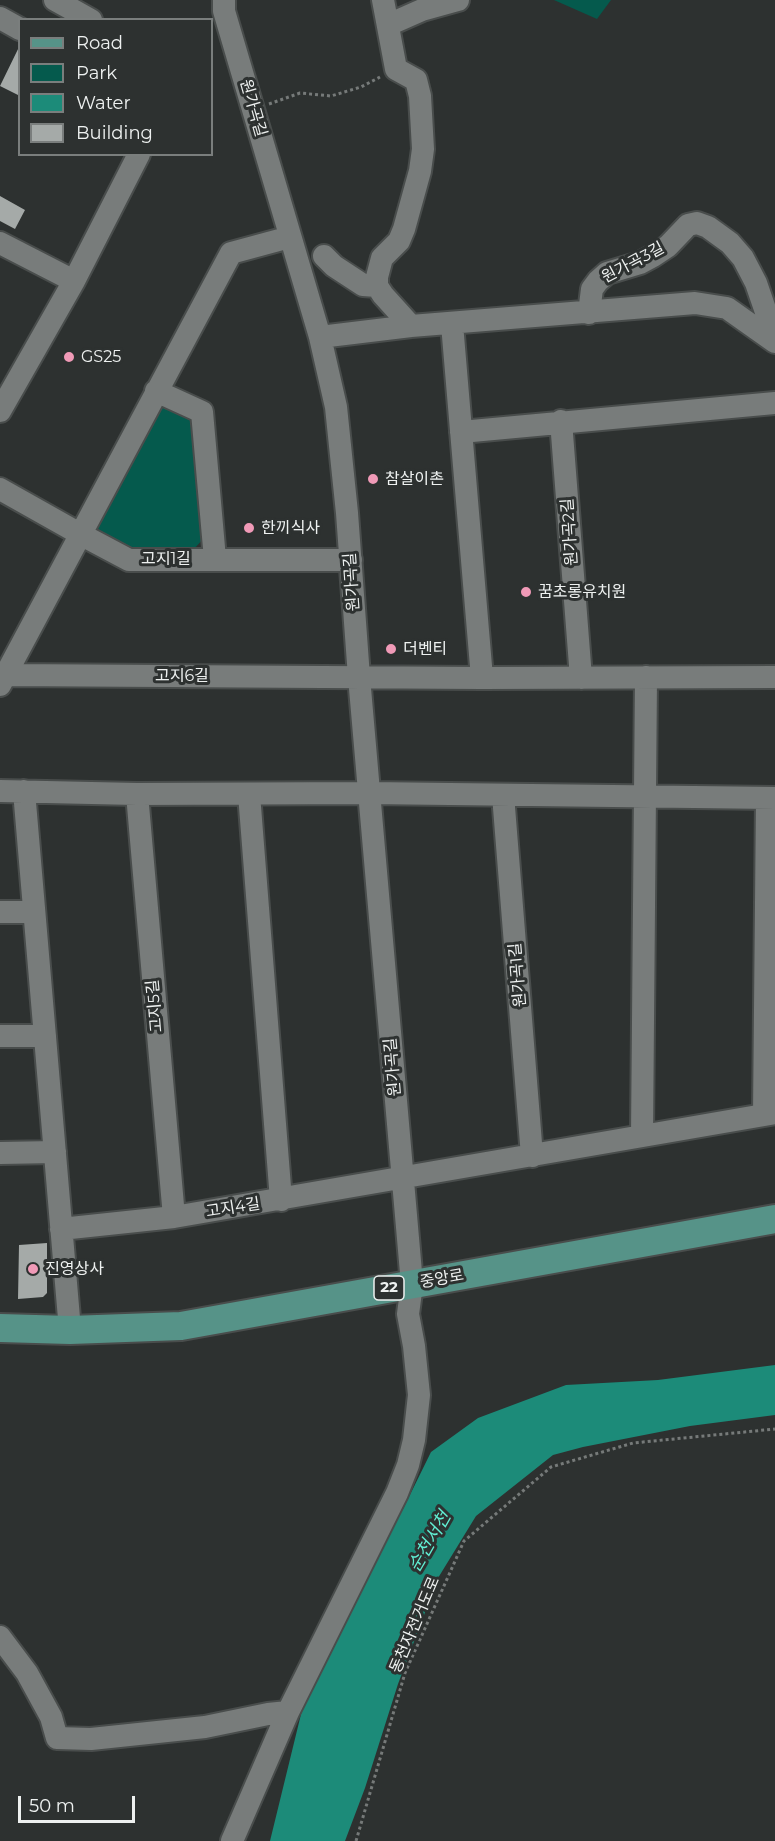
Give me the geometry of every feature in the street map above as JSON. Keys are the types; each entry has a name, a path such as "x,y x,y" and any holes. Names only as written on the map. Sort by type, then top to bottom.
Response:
{"main road":[{"name":"중앙로","path":"0,1328 70,1330 181,1326 775,1219"}],"street":[{"path":"55,0 87,18"},
{"path":"383,0 396,69 416,80 420,96 423,149 420,171 404,229 399,241 382,258 377,286 411,326"},
{"path":"387,25 422,10 458,0"},
{"name":"원가곡길","path":"220,13 254,111 320,337 336,407 412,1284 408,1314 419,1395 408,1465 382,1524 288,1712 232,1841"},
{"path":"0,18 18,28"},
{"path":"0,411 74,281 138,156"},
{"name":"원가곡3길","path":"589,313 592,289 607,273 640,263 653,256 668,246 688,225 697,224 708,227 723,238 743,258 756,283 768,318 770,338"},
{"name":"고지6길","path":"290,237 231,253 3,680 359,677"},
{"path":"0,243 74,281"},
{"path":"324,256 334,266 363,285 377,286"},
{"name":"원가곡3길","path":"320,337 411,326 695,303 727,308 770,338"},
{"path":"452,324 482,678"},
{"path":"156,391 202,412 215,559"},
{"path":"461,432 775,403"},
{"name":"원가곡2길","path":"561,421 581,678"},
{"name":"고지1길","path":"0,489 129,560 351,560"},
{"path":"359,677 775,677"},
{"path":"642,1136 646,677"},
{"path":"0,791 771,798 769,1114 403,1179"},
{"path":"24,791 70,1330"},
{"name":"고지5길","path":"137,794 174,1217"},
{"path":"249,794 281,1200"},
{"name":"원가곡1길","path":"503,795 532,1156"},
{"path":"0,912 34,912"},
{"path":"0,1036 45,1036"},
{"path":"0,1153 55,1152"},
{"name":"고지4길","path":"62,1229 174,1217 403,1179"},
{"path":"0,1637 27,1673 51,1718 57,1738 91,1739 205,1727 288,1712"}],"path":[{"path":"254,111 300,93 331,96 361,87 396,69"},
{"name":"동천자전거도로","path":"356,1841 405,1673 464,1541 551,1467 633,1443 775,1429"}],"green space":[{"path":"554,0 611,0 597,19"},
{"path":"161,400 192,416 204,538 194,549 132,550 99,532 95,518"}],"water":[{"name":"순천서천","path":"775,1365 775,1415 690,1426 553,1455 476,1516 438,1578 398,1684 365,1788 345,1841 270,1841 303,1706 355,1589 403,1509 431,1452 478,1418 566,1385 658,1380"}],"building":[{"path":"18,49 18,95 0,86"},
{"path":"0,196 25,210 15,229 0,221"},
{"name":"진영상사","path":"47,1243 47,1293 43,1297 18,1299 19,1245"}],"place":[{"name":"GS25","path":"69,357"},
{"name":"참살이촌","path":"373,479"},
{"name":"한끼식사","path":"249,528"},
{"name":"꿈초롱유치원","path":"526,592"},
{"name":"더벤티","path":"391,649"},
{"name":"진영상사","path":"33,1269"}]}
